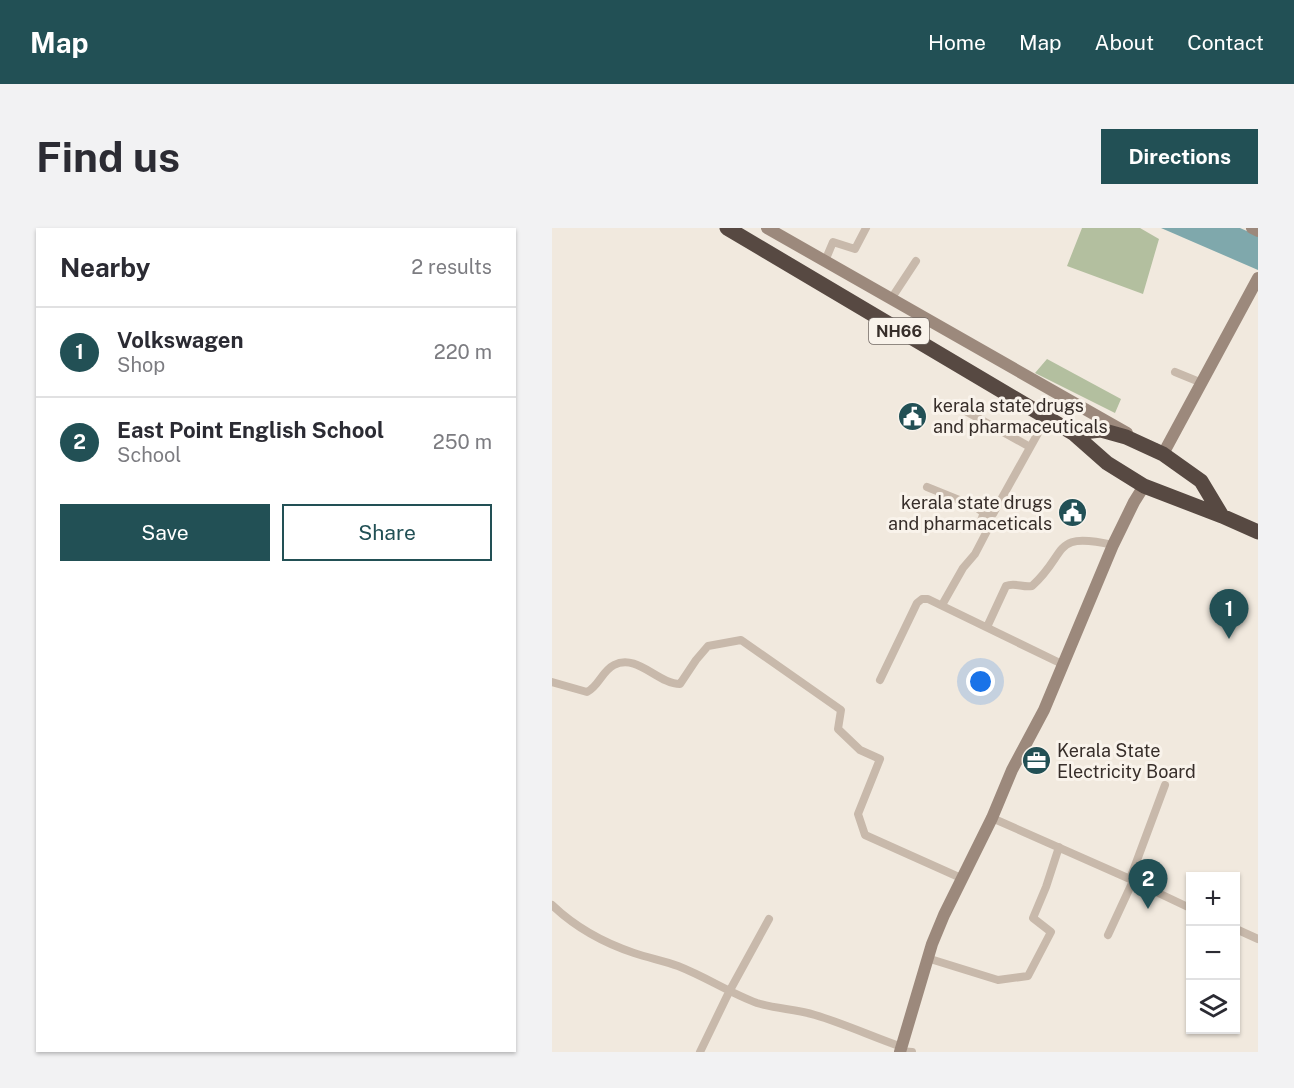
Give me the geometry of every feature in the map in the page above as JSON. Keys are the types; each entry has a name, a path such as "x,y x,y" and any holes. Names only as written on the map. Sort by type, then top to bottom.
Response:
{"highway":[{"name":"NH66","path":"727,228 1073,433 1107,464 1144,486 1258,532"},
{"path":"1073,433 1101,430 1126,437 1163,454 1201,481 1222,516"}],"street":[{"path":"767,228 1163,454 1258,278"},
{"path":"825,261 833,242 855,249 866,228"},
{"path":"1252,228 1258,231"},
{"path":"891,299 915,261"},
{"path":"1175,372 1202,383"},
{"path":"960,408 1030,447"},
{"path":"942,605 987,531 978,526 983,515 993,514 1047,417"},
{"path":"552,905 582,928 634,953 677,966 729,992 777,1009 813,1014 904,1050 927,958 940,924 992,818 1012,770 1044,710 1113,545 1144,486"},
{"path":"927,487 974,506 987,514"},
{"path":"987,627 1006,585 1012,583 1026,587 1032,586 1062,547 1074,540 1089,540 1113,545"},
{"path":"880,680 917,603 922,599 942,605 1062,664"},
{"path":"552,682 587,692 594,688 611,666 620,662 631,663 672,684 680,684 708,646 741,640 841,710 838,729 860,750 880,759 858,814 865,835 961,878"},
{"path":"1108,935 1166,785"},
{"path":"992,818 1186,906"},
{"path":"927,958 998,980 1028,976 1051,932 1033,918 1059,848"},
{"path":"700,1052 729,992 769,919"},
{"path":"1240,931 1258,939"}],"green space":[{"path":"1082,228 1140,228 1159,239 1143,294 1067,266"},
{"path":"1047,359 1121,399 1115,413 1035,373"}],"water":[{"path":"1161,228 1240,228 1258,236 1258,270"}],"place":[{"name":"kerala state drugs and pharmaceuticals","path":"912,416"},
{"name":"kerala state drugs and pharmaceticals","path":"1073,513"},
{"name":"Volkswagen","path":"1229,639"},
{"name":"Kerala State Electricity Board","path":"1036,761"},
{"name":"East Point English School","path":"1148,909"}]}
